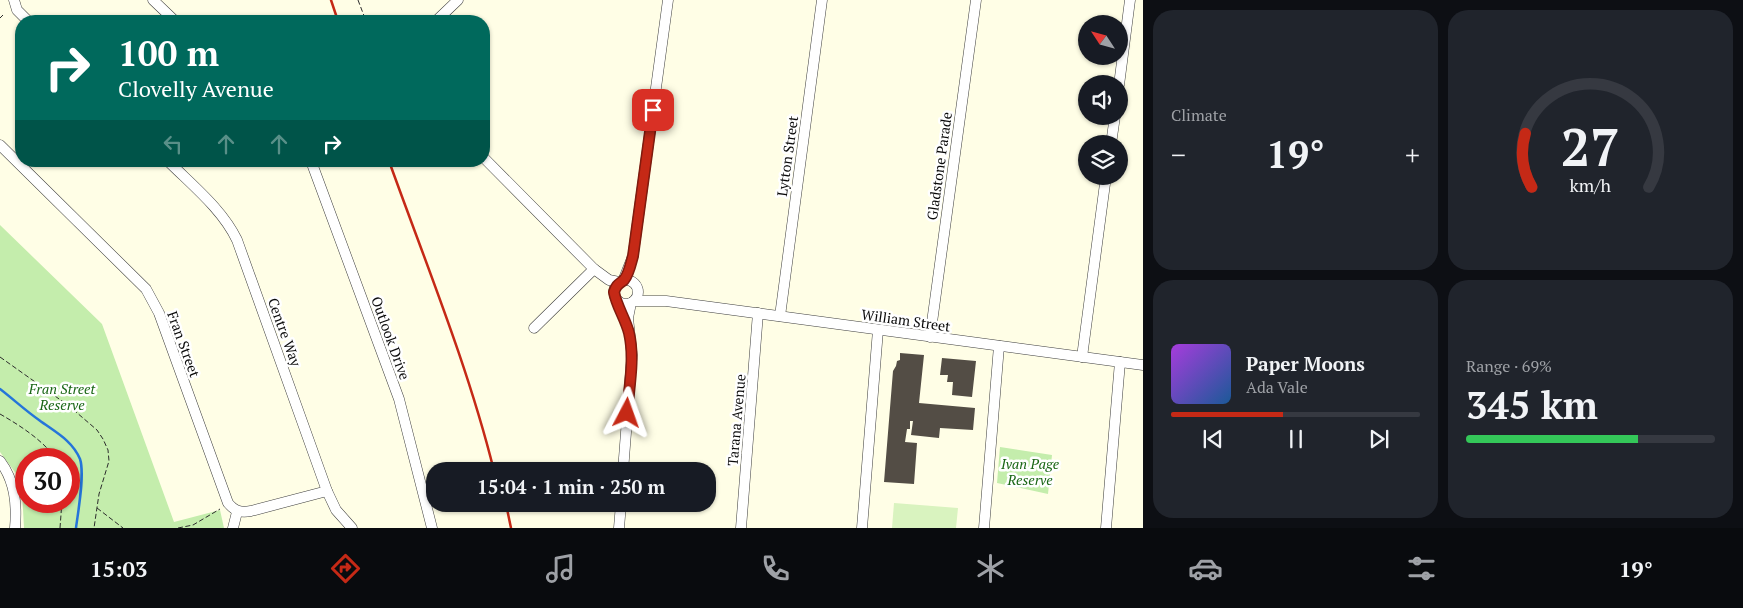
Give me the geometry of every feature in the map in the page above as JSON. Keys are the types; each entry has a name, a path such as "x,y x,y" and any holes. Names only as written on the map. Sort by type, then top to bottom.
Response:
{"street":[{"path":"14,0 17,10 22,15"},
{"path":"153,0 169,15"},
{"path":"442,15 458,0"},
{"path":"624,462 632,354 628,318 632,302 638,294 633,256 668,0"},
{"name":"Lytton Street","path":"780,316 822,0"},
{"name":"Gladstone Parade","path":"930,336 976,0"},
{"path":"1120,75 1130,0"},
{"name":"Fran Street","path":"0,145 15,160"},
{"path":"490,164 594,268 609,280 621,282 627,280 636,287"},
{"name":"Fran Street","path":"22,167 146,289 159,313 228,504 237,512"},
{"name":"Centre Way","path":"174,167 223,216 237,240 327,491 336,510 352,528"},
{"name":"Outlook Drive","path":"313,167 399,400 432,528"},
{"path":"1082,357 1105,185"},
{"path":"629,334 616,298 615,288 621,282 633,256"},
{"path":"594,268 616,298 623,304 632,302"},
{"path":"534,328 594,268"},
{"name":"William Street","path":"636,287 646,295 666,301"},
{"name":"William Street","path":"632,302 666,301 1143,366"},
{"name":"Tarana Avenue","path":"741,528 758,313"},
{"path":"862,528 878,330"},
{"path":"984,528 999,346"},
{"path":"1106,528 1120,362"},
{"path":"0,461 10,479 14,492 17,509 15,528"},
{"path":"233,528 237,512 250,511 327,491"},
{"path":"619,528 620,512"}],"path":[{"path":"358,0 364,15"},
{"path":"0,18 3,15"},
{"path":"0,356 69,406 97,430 103,439 108,450 109,461 94,528"},
{"path":"0,414 46,448"},
{"path":"97,508 123,528"},
{"path":"178,528 193,525 222,508"},
{"path":"60,528 61,513"}],"green space":[{"name":"Fran Street Reserve","path":"0,225 102,324 174,522 220,510 224,528 24,528 23,513 80,513 80,448 15,448 15,472 0,452"},
{"name":"Ivan Page Reserve","path":"1000,447 1052,455 1048,494 997,483"},
{"path":"894,503 958,508 956,528 892,528"}],"building":[{"path":"900,353 924,355 919,403 975,408 973,430 940,428 939,438 911,435 913,421 910,421 910,429 907,429 905,442 917,443 914,484 884,482 893,371 897,361 900,360"},
{"path":"942,358 976,361 972,397 952,395 953,382 947,382 948,375 940,375"}],"waterway":[{"path":"0,389 62,437 77,452 82,474 76,528"}],"railway":[{"path":"331,0 336,15"},
{"path":"391,167 459,354 492,462"},
{"path":"508,512 511,528"}],"route":[{"path":"627,413 632,354 624,317 614,292 619,282 623,281 633,256 653,110"}]}
